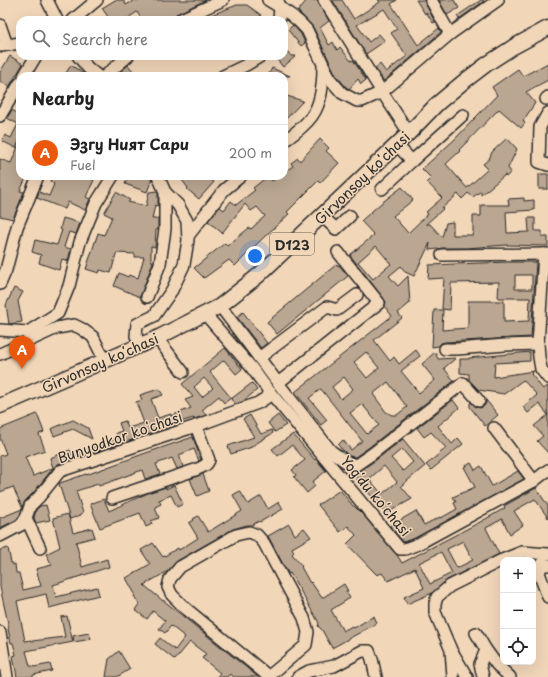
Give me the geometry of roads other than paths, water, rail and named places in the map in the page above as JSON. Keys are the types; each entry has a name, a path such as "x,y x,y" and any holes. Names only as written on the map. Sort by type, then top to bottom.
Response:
{"main road":[{"name":"Girvonsoy koʻchasi","path":"0,406 141,346 220,306 260,275 410,133 437,104 487,64 513,47 548,28"}],"street":[{"path":"47,0 55,16"},
{"path":"78,16 97,0"},
{"path":"188,16 223,0"},
{"path":"268,0 279,3 307,30 330,79 342,93 356,101 362,101 382,92 450,34 498,0"},
{"path":"324,0 382,92 410,133"},
{"path":"431,0 450,34"},
{"path":"279,3 279,16"},
{"path":"0,26 4,45 16,44"},
{"path":"26,72 34,60"},
{"path":"81,60 93,72"},
{"path":"110,72 123,60"},
{"path":"231,72 254,60"},
{"path":"288,139 302,127 312,115 318,104 323,85 323,64"},
{"path":"0,116 16,90"},
{"path":"548,113 540,127 539,162 548,165"},
{"path":"382,189 463,115"},
{"path":"397,145 412,161"},
{"path":"0,284 6,270 17,227 36,180"},
{"path":"0,330 28,332 58,313 69,286 80,242 96,203 111,180"},
{"path":"141,346 136,336 137,324 154,316 172,290 184,265 188,240 187,221 178,205 165,192 160,180"},
{"path":"188,236 224,190 236,180"},
{"path":"147,297 160,264 165,229 165,192"},
{"path":"322,216 336,229 350,216"},
{"path":"278,383 379,303 338,252"},
{"path":"442,255 546,254 538,344 541,369 548,378"},
{"path":"259,358 327,307 337,310 357,295"},
{"name":"Yogʻdu koʻchasi","path":"220,306 331,451 346,462 356,465 463,383 479,401"},
{"name":"Yogʻdu koʻchasi","path":"205,314 251,367 269,391 400,549 405,549 418,544 534,481"},
{"path":"0,354 57,328 74,325 93,337 105,361"},
{"path":"157,338 183,372"},
{"path":"444,349 538,344"},
{"name":"Bunyodkor koʻchasi","path":"0,536 21,525 26,518 30,506 60,472 196,426 258,403 266,398 269,391"},
{"path":"112,498 195,470 208,463 209,460 196,426"},
{"path":"494,428 534,481 548,470"},
{"path":"26,518 40,548"},
{"path":"249,532 257,535 264,543 304,618 308,632 306,645 268,677 184,607 172,595 168,587 170,579 180,567 236,535 249,532"},
{"path":"467,677 451,650 436,612 435,604 437,597 450,586 502,560 522,552 548,554"},
{"path":"548,565 542,564 540,573 548,597"},
{"path":"0,632 8,677"},
{"path":"476,633 497,665 510,677"},
{"path":"451,650 453,677"},
{"path":"483,677 480,664 486,650"},
{"path":"298,677 309,671 334,666 362,651 369,651 376,677"}],"place":[{"name":"Эзгу Ният Сари","path":"22,369"}]}
